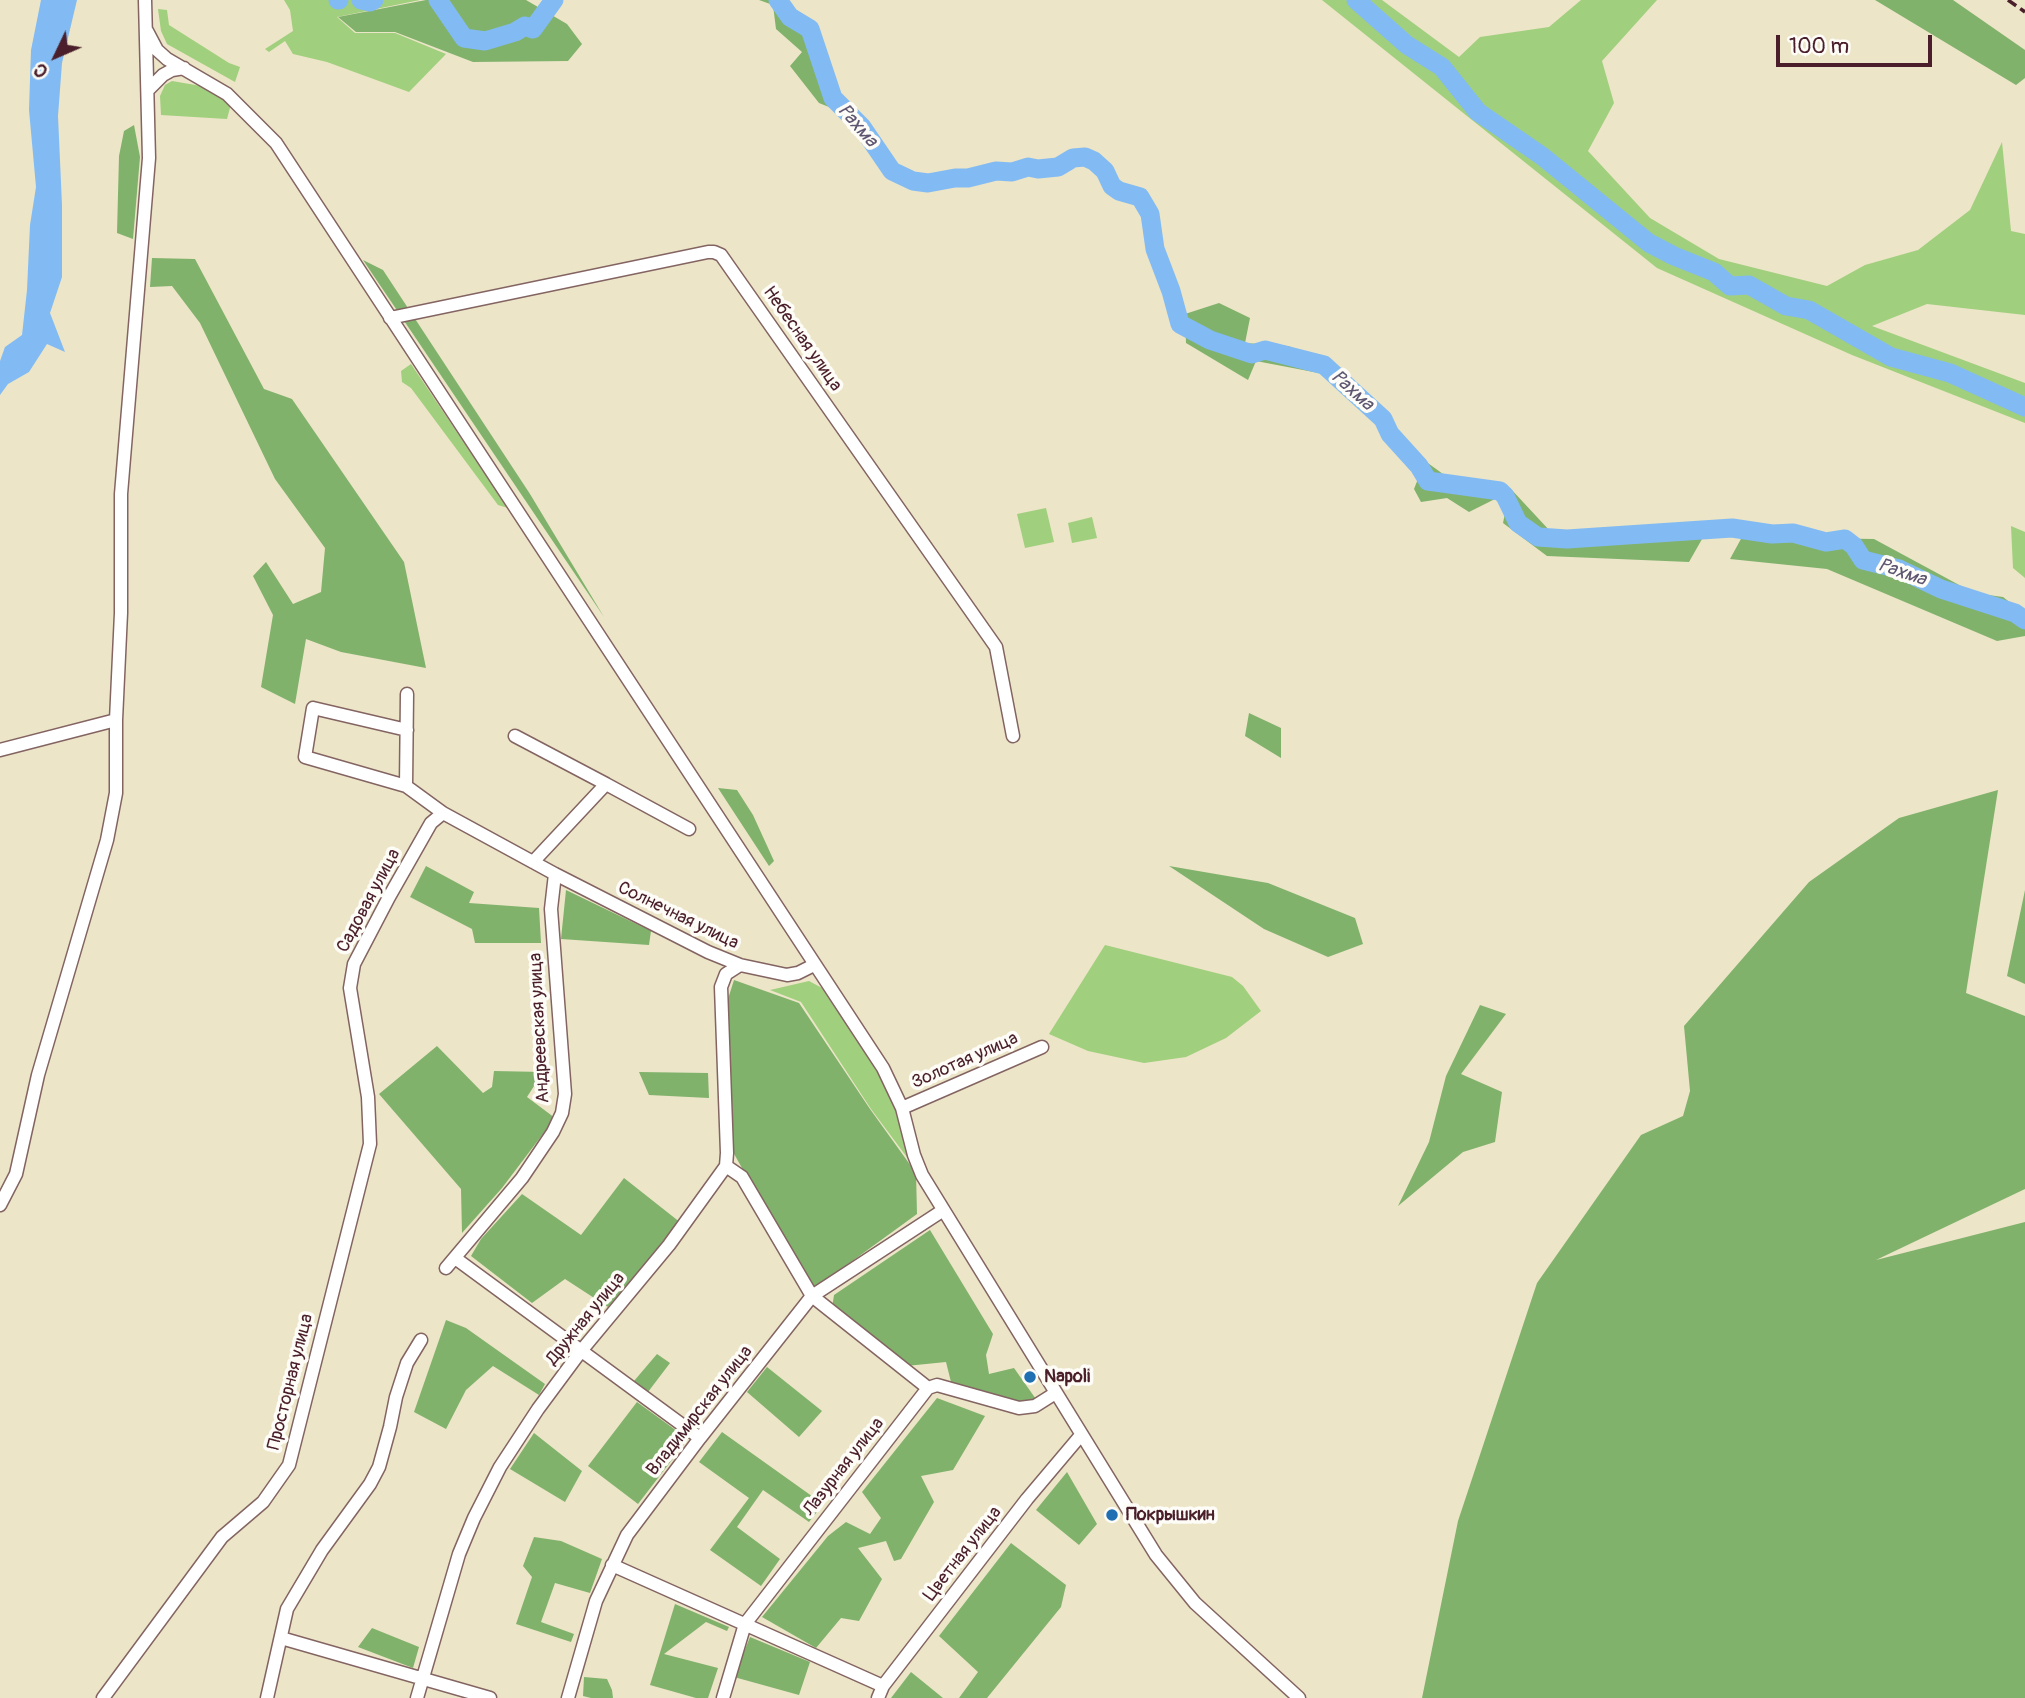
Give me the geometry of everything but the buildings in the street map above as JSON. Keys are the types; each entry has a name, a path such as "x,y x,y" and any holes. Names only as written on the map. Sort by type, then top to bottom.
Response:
{"street":[{"path":"0,1205 16,1174 38,1075 107,840 116,793 121,494 149,158 145,0"},
{"path":"147,31 156,50 227,94 276,143 883,1068 902,1108 914,1156 922,1175 1137,1526 1171,1576 1195,1603 1298,1698"},
{"path":"148,90 163,75 184,68"},
{"name":"Небесная улица","path":"390,318 708,252 721,255 996,647 1013,736"},
{"path":"406,786 407,694"},
{"name":"Солнечная улица","path":"407,730 313,708 305,757 406,786 443,813 708,952 740,965 787,975 814,965"},
{"path":"0,750 116,720"},
{"path":"515,736 690,828"},
{"path":"533,862 606,784"},
{"name":"Садовая улица","path":"368,1097 351,988 354,964 388,897 431,823 443,813"},
{"name":"Андреевская улица","path":"555,874 551,909 565,1094 562,1113 553,1132 522,1178 450,1263 581,1351"},
{"path":"740,965 726,974 720,986 726,1166 742,1177 812,1296 928,1388 937,1385 1019,1408 1035,1406 1054,1394"},
{"name":"Золотая улица","path":"902,1108 1042,1046"},
{"name":"Просторная улица","path":"103,1698 222,1537 263,1502 289,1465 370,1144 368,1097"},
{"name":"Дружная улица","path":"417,1698 459,1554 474,1517 500,1467 581,1351 669,1245 726,1166"},
{"name":"Владимирская улица","path":"568,1698 596,1601 626,1535 701,1437 812,1296 942,1211"},
{"path":"267,1698 287,1609 322,1550 370,1484 379,1467 396,1397 411,1354 421,1340"},
{"path":"581,1351 701,1437"},
{"name":"Лазурная улица","path":"723,1698 745,1624 928,1388"},
{"name":"Цветная улица","path":"881,1692 1027,1499 1081,1434"},
{"path":"612,1565 745,1624 881,1692"},
{"path":"281,1638 490,1698"}],"green space":[{"path":"284,0 420,0 337,17 355,33 395,33 446,54 409,92 327,62 293,54 285,41 269,52 265,49 293,31 290,10"},
{"path":"426,0 526,0 567,24 582,44 568,61 473,62 395,32 356,32 338,17"},
{"path":"759,0 781,0 812,20 819,69 834,109 819,103 790,66 802,52 776,29 773,5"},
{"path":"1322,0 1382,0 1459,57 1480,37 1549,27 1581,0 1657,0 1602,61 1614,103 1588,151 1650,218 1719,259 1827,286 1865,265 1918,250 1970,210 2002,142 2011,231 2025,234 2025,315 1927,304 1872,326 2025,383 2025,423 1852,355 1657,268"},
{"path":"1875,0 1953,0 2025,50 2025,78 2016,85"},
{"path":"158,9 167,10 169,25 229,63 240,67 235,82 167,44 161,31"},
{"path":"172,81 201,86 214,92 231,104 227,119 161,115 160,96 165,85"},
{"path":"134,125 140,157 133,239 117,233 119,156 124,131"},
{"path":"152,258 195,259 264,389 292,399 404,562 426,668 341,652 306,639 295,704 261,687 273,615 253,576 266,562 293,604 321,592 325,548 275,479 200,323 172,286 150,287"},
{"path":"363,260 383,270 530,494 604,617"},
{"path":"1219,303 1250,318 1245,343 1288,346 1309,353 1324,374 1256,361 1248,380 1186,343 1185,314"},
{"path":"411,364 508,508 498,505 411,388 402,382 401,371"},
{"path":"1425,461 1450,479 1484,484 1497,498 1469,512 1447,498 1421,502 1414,489"},
{"path":"1510,488 1550,531 1710,525 1689,562 1547,556 1503,523"},
{"path":"1046,508 1054,542 1025,548 1017,514"},
{"path":"1092,517 1097,538 1072,543 1068,523"},
{"path":"2011,526 2025,532 2025,578 2013,568"},
{"path":"1742,537 1874,539 1974,593 2003,597 2025,614 2025,636 1997,641 1827,569 1730,559"},
{"path":"1249,713 1281,728 1281,758 1245,736"},
{"path":"718,788 737,790 753,815 774,861 769,866"},
{"path":"1998,790 1966,993 2025,1016 2025,1189 1876,1260 2025,1222 2025,1698 1422,1698 1458,1521 1537,1283 1641,1135 1683,1116 1690,1091 1684,1026 1809,882 1899,818"},
{"path":"426,866 474,892 469,903 539,908 541,943 475,943 472,929 410,897"},
{"path":"1169,866 1268,883 1355,918 1363,944 1328,957 1264,929"},
{"path":"566,890 651,931 649,945 561,939"},
{"path":"2025,890 2025,984 2007,976"},
{"path":"1105,945 1232,977 1243,986 1261,1011 1226,1038 1186,1057 1144,1063 1088,1051 1049,1034"},
{"path":"734,980 799,1003 916,1173 917,1214 811,1291 733,1152 728,999"},
{"path":"809,981 822,988 870,1059 892,1100 912,1164 871,1109 801,1002 770,990"},
{"path":"1480,1005 1506,1014 1461,1074 1502,1092 1495,1142 1463,1152 1398,1206 1429,1142 1446,1076"},
{"path":"437,1046 483,1093 492,1087 494,1071 543,1072 527,1097 555,1118 502,1188 462,1233 461,1189 379,1094"},
{"path":"639,1072 708,1073 709,1098 649,1095"},
{"path":"624,1178 681,1223 608,1307 565,1279 532,1303 471,1256 481,1239 522,1194 581,1235"},
{"path":"930,1230 993,1334 986,1355 989,1374 1014,1368 1038,1402 1017,1407 952,1386 946,1362 906,1366 832,1308 834,1295"},
{"path":"446,1320 466,1328 545,1384 539,1395 493,1366 466,1390 446,1429 414,1412"},
{"path":"657,1354 670,1363 648,1392 634,1381"},
{"path":"767,1367 822,1411 799,1437 747,1392"},
{"path":"937,1398 985,1416 953,1470 921,1476 934,1502 901,1559 894,1561 886,1541 858,1548 882,1579 859,1621 841,1618 816,1648 762,1617 828,1536 846,1522 870,1534 881,1518 862,1492"},
{"path":"637,1402 688,1439 638,1504 588,1466"},
{"path":"722,1432 823,1504 809,1522 763,1490 737,1527 780,1559 761,1586 710,1550 749,1498 699,1462"},
{"path":"534,1433 582,1471 565,1502 510,1469"},
{"path":"1067,1472 1097,1524 1079,1545 1036,1510"},
{"path":"534,1537 561,1541 602,1559 590,1593 555,1583 541,1622 574,1634 571,1642 516,1624 532,1577 523,1566"},
{"path":"1011,1543 1066,1585 1061,1607 987,1698 959,1698 978,1672 939,1636"},
{"path":"675,1604 729,1627 727,1631 706,1622 664,1654 718,1668 708,1698 696,1698 650,1685"},
{"path":"372,1628 419,1647 413,1668 358,1647"},
{"path":"750,1637 810,1662 799,1695 734,1677"},
{"path":"911,1672 943,1698 891,1698"},
{"path":"584,1677 607,1679 613,1698 583,1696"}],"water":[{"path":"41,0 77,0 62,63 58,116 62,277 50,313 65,352 47,344 29,372 8,384 0,395 0,361 5,347 22,335 27,290 30,225 36,187 29,110 31,50"}],"waterway":[{"name":"Рахма","path":"361,0 374,0"},
{"name":"Рахма","path":"438,0 464,38 485,41 515,32 525,26 533,29 554,0"},
{"name":"Рахма","path":"778,0 790,17 810,29 833,98 862,127 892,171 913,181 928,183 996,171 1012,172 1028,167 1058,167 1073,158 1085,157 1094,161 1105,171 1112,186 1140,197 1150,214 1155,249 1180,324 1210,340 1252,354 1265,350 1324,365 1383,419 1390,434 1419,466 1428,481 1500,491 1518,523 1538,537 1567,539 1732,528 1772,534 1793,533 1826,542 1845,539 1854,546 1863,560 1899,569 1941,589 2015,613 2025,620"},
{"path":"1356,0 1407,45 1442,67 1478,112 1542,156 1649,243 1714,272 1730,286 1749,285 1786,306 1809,310 1891,357 1950,373 2025,407"}],"railway":[{"path":"2008,0 2025,12"}],"place":[{"name":"Napoli","path":"1030,1377"},
{"name":"Покрышкин","path":"1112,1515"}]}
